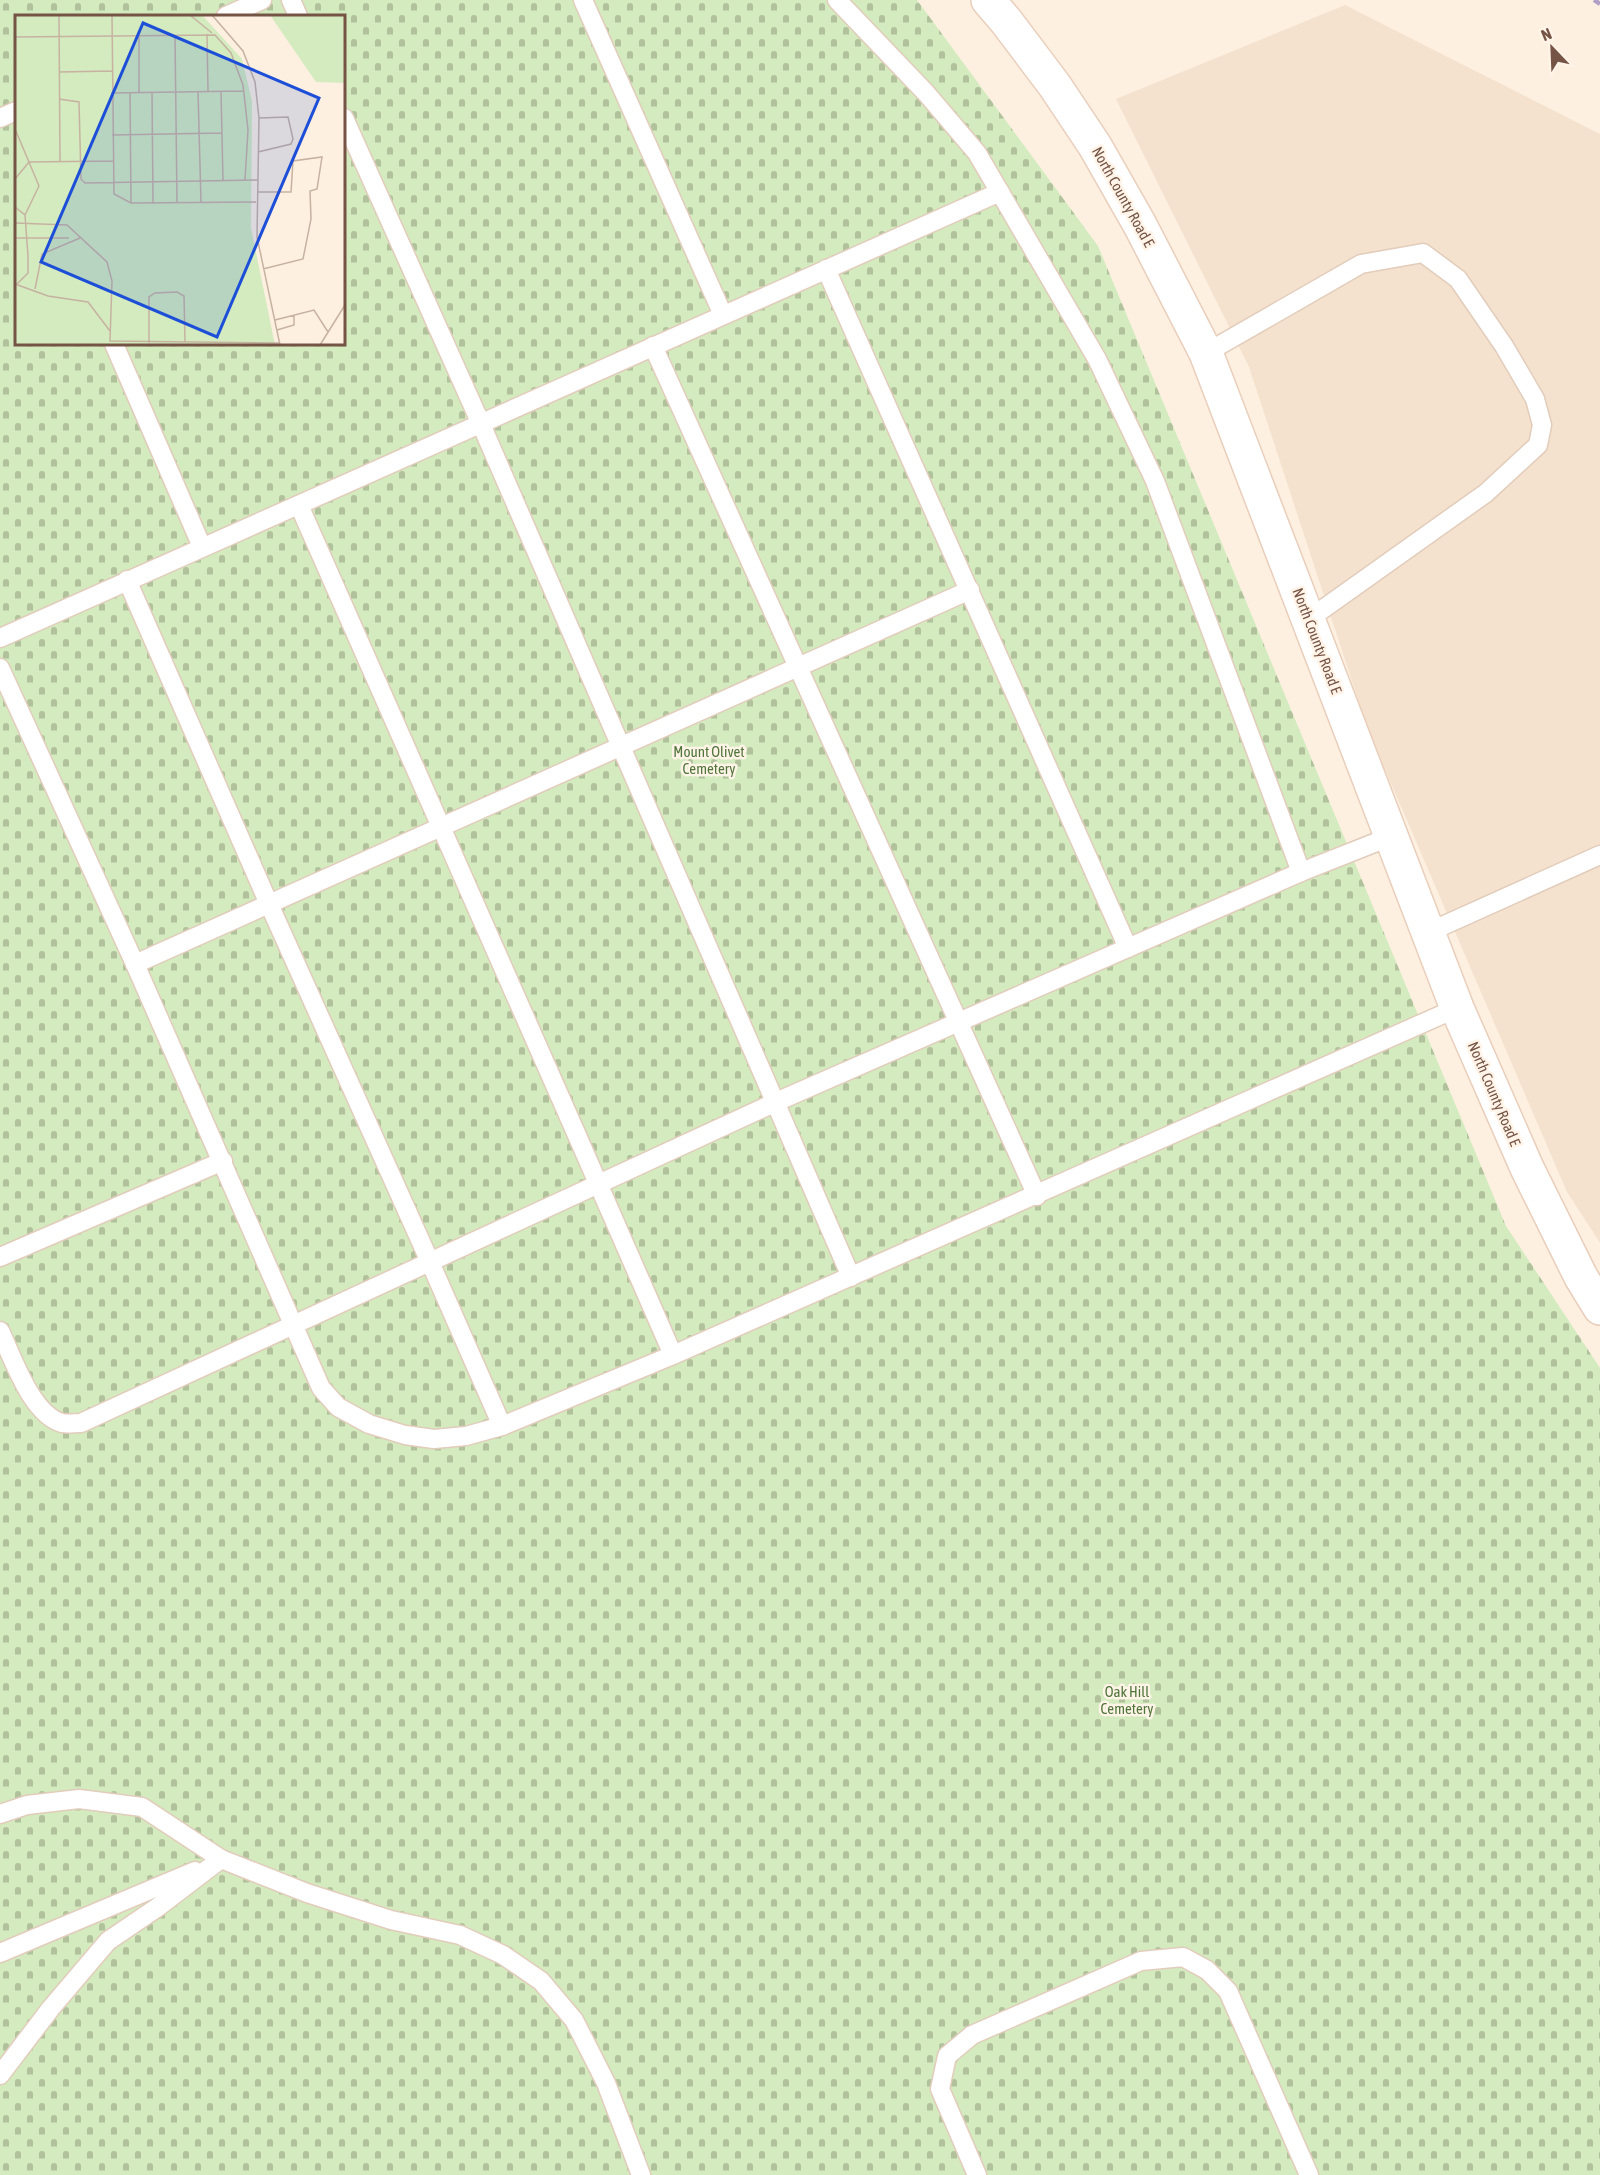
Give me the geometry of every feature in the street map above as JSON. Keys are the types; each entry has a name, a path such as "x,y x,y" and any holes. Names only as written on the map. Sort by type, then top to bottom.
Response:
{"main road":[{"name":"North County Road E","path":"988,0 1048,77 1095,146 1140,225 1206,353 1457,1008 1527,1168 1581,1277 1600,1308"}],"lane":[{"path":"228,15 262,0"},
{"path":"291,0 298,15"},
{"path":"583,0 723,315"},
{"path":"837,0 926,93 978,153 1097,359 1155,481 1301,872"},
{"path":"345,120 481,424 851,1277"},
{"path":"0,638 1000,192"},
{"path":"1206,353 1361,264 1423,253 1458,279 1504,346 1535,399 1542,425 1538,445 1486,493 1309,619"},
{"path":"826,270 1128,948"},
{"path":"114,345 202,547"},
{"path":"653,346 1037,1196"},
{"path":"299,505 673,1355"},
{"path":"127,580 268,904 502,1426"},
{"path":"135,964 970,590"},
{"path":"0,668 223,1161 321,1388 338,1407 369,1424 405,1435 434,1439 466,1436 502,1426 673,1355 1037,1196 1457,1008"},
{"path":"0,1331 34,1400 48,1416 62,1423 81,1423 776,1102 1301,872 1392,836"},
{"path":"1428,932 1600,855"},
{"path":"0,1257 223,1161"},
{"path":"0,1814 27,1805 79,1799 142,1807 221,1860 308,1893 391,1920 460,1935 503,1954 541,1981 574,2020 606,2083 641,2175"},
{"path":"0,1953 221,1860"},
{"path":"0,2074 51,2008 108,1941 221,1860"},
{"path":"978,2175 940,2089 947,2056 972,2035 1140,1961 1183,1957 1207,1970 1228,1991 1309,2175"}],"shaded area":[{"path":"1345,5 1600,134 1600,1243 1567,1192 1368,730 1249,367 1116,99"}],"green space":[{"path":"0,0 917,0 1098,246 1506,1226 1600,1368 1600,2175 0,2175"}],"railway":[{"path":"1594,0 1600,4"}],"park label":[{"name":"Mount Olivet Cemetery","path":"709,760"},
{"name":"Oak Hill Cemetery","path":"1127,1700"}]}
